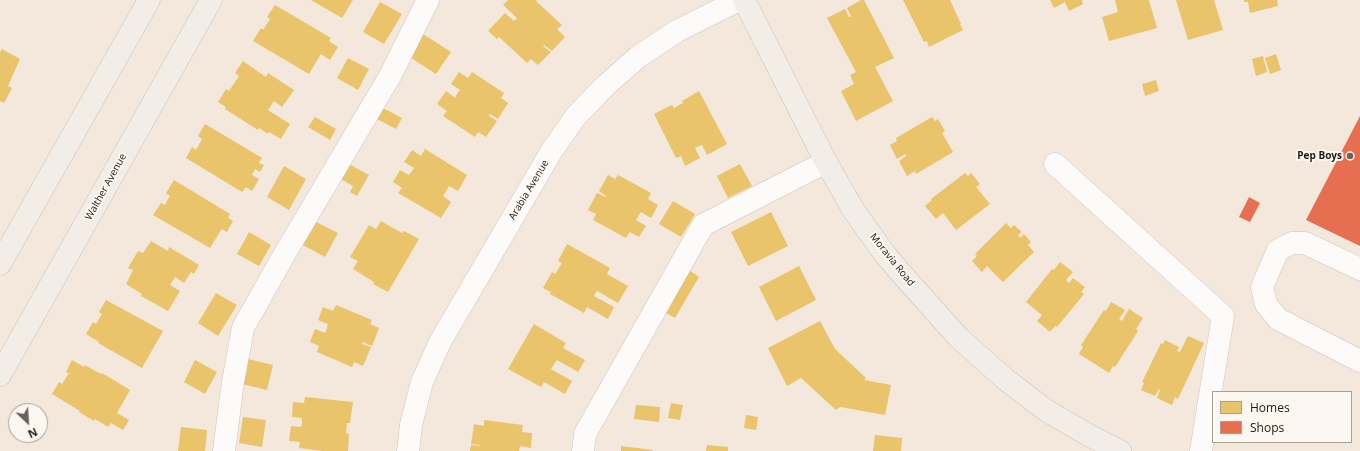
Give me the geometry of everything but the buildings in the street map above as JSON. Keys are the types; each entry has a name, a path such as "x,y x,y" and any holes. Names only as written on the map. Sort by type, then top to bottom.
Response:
{"main road":[{"path":"0,264 149,0"},
{"name":"Walther Avenue","path":"0,375 211,0"},
{"name":"Moravia Road","path":"744,0 826,162 854,210 884,254 958,337 1005,379 1047,411 1120,451"}],"street":[{"path":"224,451 233,382 243,328 288,248 390,76 428,0"},
{"name":"Arabia Avenue","path":"408,451 411,425 422,382 440,342 533,182 576,116 605,86 638,56 677,31 739,0"},
{"path":"583,451 585,434 702,225 826,162"},
{"path":"1055,164 1223,316 1201,451"},
{"path":"1360,269 1305,243 1292,243 1278,250 1262,286 1266,304 1278,319 1360,361"}],"place":[{"name":"Pep Boys","path":"1350,156"}]}
